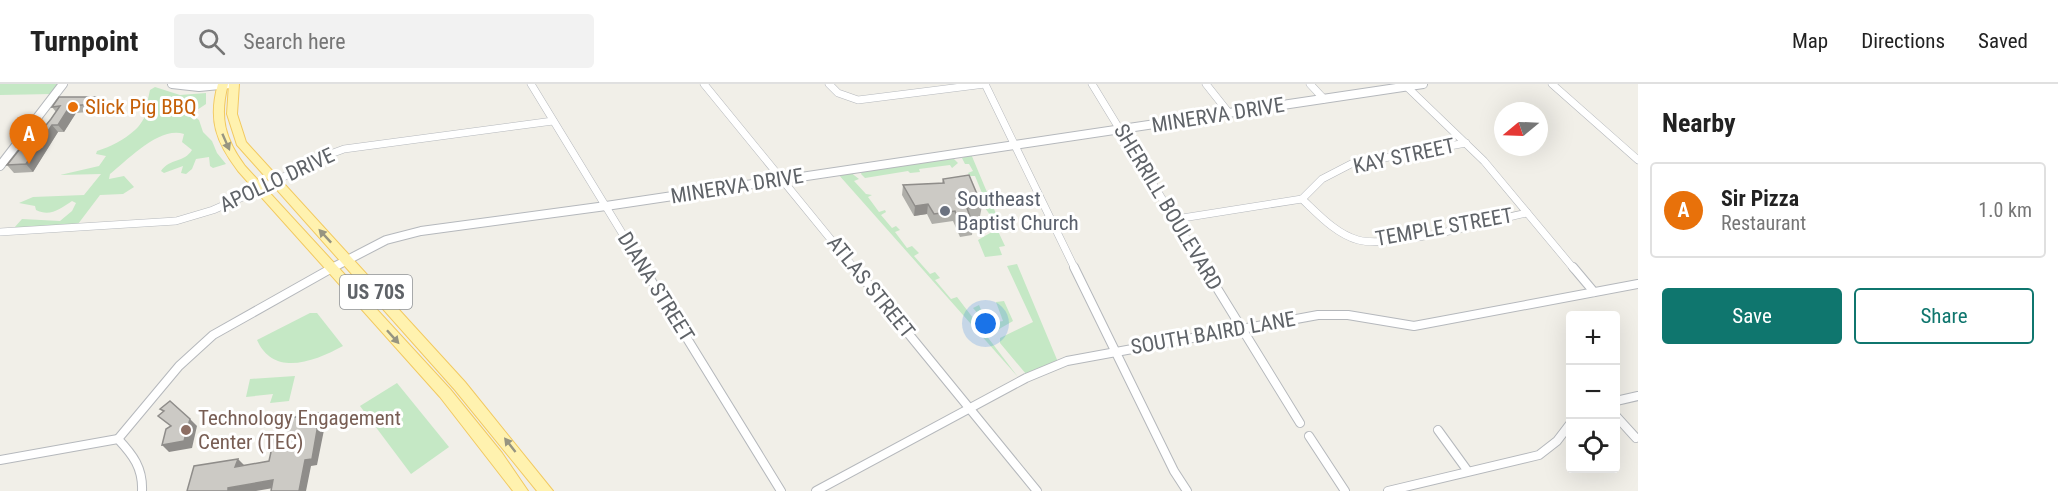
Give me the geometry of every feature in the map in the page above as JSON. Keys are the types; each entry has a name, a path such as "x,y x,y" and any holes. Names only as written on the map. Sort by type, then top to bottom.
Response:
{"main road":[{"name":"US 70S","path":"227,84 232,122 241,143 460,386 546,491"},
{"name":"US 70S","path":"227,84 218,102 219,124 226,146 261,189 471,423 521,491"}],"street":[{"path":"0,166 63,84"},
{"path":"172,84 183,87 227,84"},
{"name":"DIANA STREET","path":"531,84 782,491"},
{"name":"ATLAS STREET","path":"704,84 1037,491"},
{"path":"829,84 848,99 869,100 985,84 1174,471 1187,491"},
{"name":"SHERRILL BOULEVARD","path":"1092,84 1300,423"},
{"path":"1206,84 1229,112"},
{"path":"1310,84 1324,99"},
{"name":"MINERVA DRIVE","path":"118,439 179,366 213,335 386,240 421,231 1016,146 1423,84"},
{"path":"1551,84 1638,160"},
{"path":"1406,85 1466,143 1594,292"},
{"name":"APOLLO DRIVE","path":"0,232 176,221 213,210 261,189 317,159 344,149 554,121"},
{"name":"KAY STREET","path":"1302,199 1322,179 1351,164 1466,143"},
{"path":"1176,219 1302,199"},
{"name":"TEMPLE STREET","path":"1302,199 1336,230 1361,241 1386,241 1527,213"},
{"name":"SOUTH BAIRD LANE","path":"816,491 1026,378 1067,361 1318,315 1348,315 1414,326 1638,284"},
{"path":"1620,399 1638,396"},
{"path":"1619,419 1636,438"},
{"path":"1388,491 1467,470 1539,455 1557,441 1566,429"},
{"path":"1438,430 1467,470"},
{"path":"1309,436 1345,491"},
{"path":"0,460 118,439 138,458 143,480 142,491"}],"green space":[{"path":"0,84 59,84 52,94 0,95"},
{"path":"155,87 180,95 206,93 206,104 191,114 199,120 203,132 212,141 217,153 226,164 213,168 210,166 209,157 196,159 192,169 186,174 181,173 183,166 164,173 161,171 165,167 185,157 192,150 182,142 184,134 164,135 144,146 110,174 109,179 124,176 134,187 123,194 100,195 78,224 14,228 22,219 60,221 72,211 76,203 72,201 55,211 46,213 36,210 35,206 19,203 33,197 84,195 101,174 60,175 99,166 106,156 96,154 97,151 117,143 137,128 150,108 138,107 148,99 150,90"},
{"path":"971,154 1002,228 996,228 988,217 991,216 982,204 986,203 975,176 970,176 968,173 973,171 962,158"},
{"path":"952,157 958,163 952,168 950,165 919,169 920,172 910,173 908,171 865,178 861,174 862,171"},
{"path":"850,172 859,179 854,181 866,194 872,195 868,197 879,212 885,210 886,212 881,215 892,228 896,226 900,230 895,232 907,248 912,246 919,253 914,256 930,274 935,272 940,278 935,280 951,299 957,297 1018,377 838,174"},
{"path":"997,229 1005,246 999,247 1002,255 985,257 978,240"},
{"path":"1017,264 1058,362 1026,374 1000,343 1000,338 1033,322 1007,266"},
{"path":"1004,301 1013,321 994,332 987,324 1003,321 996,302"},
{"path":"979,305 987,324 973,308"},
{"path":"310,313 317,313 343,346 320,357 296,363 284,363 264,352 257,340"},
{"path":"295,376 289,401 270,403 273,394 246,397 250,379"},
{"path":"397,383 449,447 411,474 360,406"}],"building":[{"path":"59,97 99,97 94,104 70,106 58,125 52,125 26,164 7,165 31,135 38,135 51,119 60,106 52,107"},
{"path":"969,175 982,206 967,208 973,225 961,227 955,211 934,214 928,204 915,206 903,185 944,183 943,179"},
{"path":"170,401 190,419 184,441 162,445 166,429 171,426 158,416 164,411 160,409"},
{"path":"320,413 312,459 305,460 299,491 271,491 273,480 228,488 228,491 187,491 194,466 238,459 235,467 269,461 278,420"}],"place":[{"name":"Slick Pig BBQ","path":"73,107"},
{"name":"Sir Pizza","path":"29,164"},
{"name":"Southeast Baptist Church","path":"945,211"},
{"name":"Technology Engagement Center (TEC)","path":"186,430"}]}
